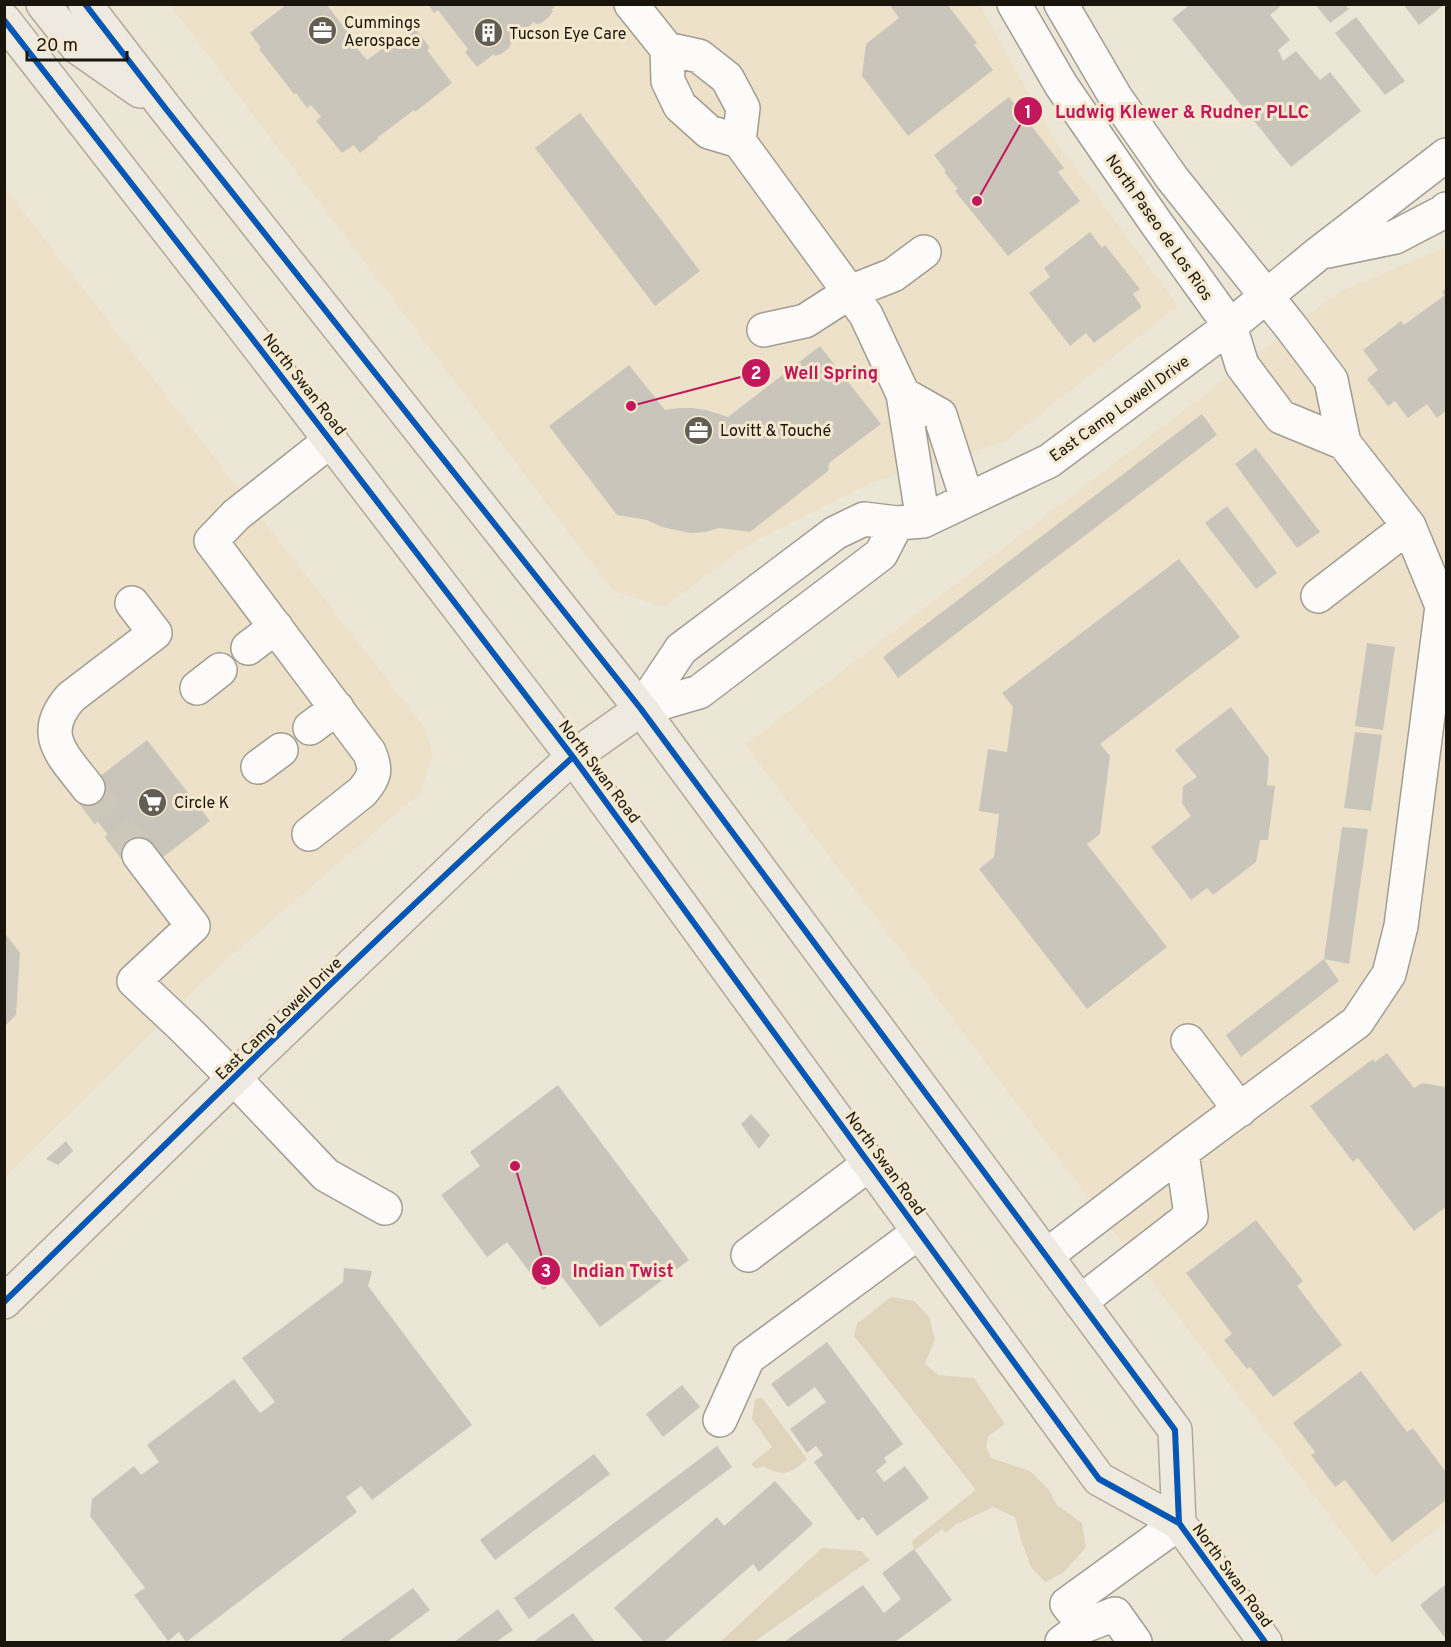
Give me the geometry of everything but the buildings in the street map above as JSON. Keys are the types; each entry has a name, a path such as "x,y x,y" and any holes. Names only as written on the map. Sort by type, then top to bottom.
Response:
{"main road":[{"path":"43,4 77,47 166,109"},
{"name":"North Swan Road","path":"85,4 641,710 1175,1430 1179,1523"},
{"name":"North Swan Road","path":"4,20 331,440 573,757 1100,1479 1179,1523 1256,1639"},
{"name":"East Camp Lowell Drive","path":"4,1302 497,826 573,757 641,710"}],"street":[{"path":"631,4 667,49 668,81 680,106 709,132 739,141 866,315 903,393 910,522"},
{"name":"North Paseo de Los Rios","path":"1014,4 1061,85 1230,326 1242,365 1281,417 1344,442"},
{"path":"1046,1256 1357,1022 1389,974 1401,927 1442,606 1409,526 1344,442 1331,380 1173,178 1116,98 1061,4"},
{"path":"667,49 699,56 727,78 743,108 739,141"},
{"name":"East Camp Lowell Drive","path":"641,710 681,649 835,533 864,519 910,522 967,500 1049,461 1230,326 1319,253 1446,155"},
{"name":"East Camp Lowell Drive","path":"1319,253 1395,237 1446,209"},
{"path":"764,330 805,321 850,292 893,275 924,252"},
{"path":"903,393 940,415 967,500"},
{"path":"309,834 362,792 374,774 374,763 369,752 337,708 211,542 236,515 331,440"},
{"name":"East Camp Lowell Drive","path":"641,710 699,692 881,554 910,522"},
{"path":"1318,596 1409,526"},
{"path":"88,788 60,751 54,729 63,706 71,697 155,633 132,603"},
{"path":"248,648 276,627"},
{"path":"310,728 337,708"},
{"path":"139,855 193,926 134,981 186,1029 326,1175 385,1208"},
{"path":"1188,1041 1240,1110"},
{"path":"1080,1302 1191,1216 1182,1152"},
{"path":"747,1255 869,1164"},
{"path":"720,1420 748,1358 920,1232"},
{"path":"1136,1642 1114,1614 1073,1634 1067,1604 1179,1523"}],"shaded area":[{"path":"170,5 980,5 1053,137 1178,306 1005,442 871,483 751,543 664,607 613,591"},
{"path":"5,188 425,728 433,755 420,793 225,961 5,1177"},
{"path":"1446,247 1446,1522 1375,1576 745,745 1339,292"},
{"path":"891,1297 914,1301 929,1317 935,1339 925,1364 938,1375 974,1378 1005,1424 988,1436 986,1447 991,1458 1030,1471 1048,1489 1057,1505 1082,1523 1086,1547 1063,1573 1045,1582 1031,1567 1015,1517 993,1507 955,1525 946,1533 942,1529 914,1549 912,1541 976,1490 854,1336 857,1324"},
{"path":"762,1398 807,1459 792,1471 782,1473 764,1466 756,1469 751,1464 772,1447 752,1419 755,1399"},
{"path":"822,1548 861,1551 870,1560 754,1642 720,1642"}],"tunnel":[{"path":"88,788 139,855"}],"cycle path":[{"path":"85,4 641,709 1175,1430 1179,1523"},
{"path":"4,20 573,757 1099,1479 1179,1523 1265,1642"},
{"path":"4,1302 357,959 573,757"}],"place":[{"name":"Cummings Aerospace","path":"323,31"},
{"name":"Tucson Eye Care","path":"488,33"},
{"name":"Ludwig Klewer & Rudner PLLC","path":"977,201"},
{"name":"Well Spring","path":"631,406"},
{"name":"Lovitt & Touché","path":"699,430"},
{"name":"Circle K","path":"153,802"},
{"name":"Indian Twist","path":"515,1166"}]}
